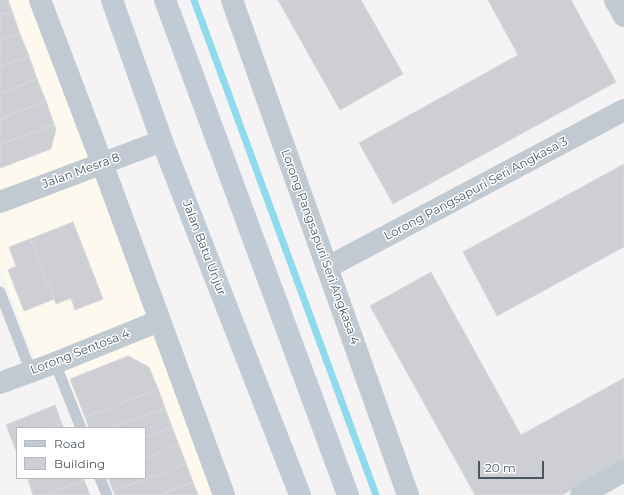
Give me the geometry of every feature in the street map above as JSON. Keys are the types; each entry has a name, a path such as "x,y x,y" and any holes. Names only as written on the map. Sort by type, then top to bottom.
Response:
{"main road":[{"name":"Jalan Batu Unjur","path":"112,0 162,142 300,495"},
{"path":"165,0 348,495"}],"street":[{"path":"40,0 102,163 224,495"},
{"name":"Lorong Pangsapuri Seri Angkasa 4","path":"232,0 408,495"},
{"path":"615,0 624,16"},
{"name":"Lorong Pangsapuri Seri Angkasa 3","path":"328,267 624,110"},
{"name":"Jalan Mesra 8","path":"0,202 162,142"},
{"name":"Lorong Sentosa 4","path":"0,383 55,363 159,321"},
{"path":"581,495 624,471"}],"lane":[{"path":"0,292 31,372"},
{"path":"55,363 81,427"},
{"path":"100,479 107,495"}],"shaded area":[{"path":"0,0 30,0 215,495 112,495 105,479 146,479 146,427 86,427 57,353 36,361 0,268 0,213 8,210 0,188"}],"building":[{"path":"0,0 8,0 12,11 0,15"},
{"path":"278,0 361,0 403,74 340,110"},
{"path":"488,0 571,0 616,82 393,204 359,143 518,55"},
{"path":"12,11 20,34 0,41 0,15"},
{"path":"20,34 29,56 0,67 0,41"},
{"path":"29,56 37,79 0,93 0,67"},
{"path":"37,79 46,101 0,119 0,93"},
{"path":"46,101 54,124 0,145 0,119"},
{"path":"54,124 56,129 51,149 0,168 0,145"},
{"path":"624,164 624,247 497,316 463,252"},
{"path":"73,222 103,299 75,310 71,298 56,304 30,239"},
{"path":"30,239 54,299 24,311 8,270 16,266 9,247"},
{"path":"431,272 521,435 624,378 624,461 562,495 475,495 370,306"},
{"path":"128,356 149,367 158,389 85,417 70,379"},
{"path":"158,389 165,408 115,427 89,427 85,417"},
{"path":"55,405 62,424 54,427 16,427 16,442 13,443 6,425"},
{"path":"165,408 172,427 146,437 146,427 115,427"},
{"path":"62,424 64,427 54,427"},
{"path":"172,427 179,445 146,458 146,437"},
{"path":"16,442 16,450 13,443"},
{"path":"179,445 186,464 146,479 146,458"},
{"path":"186,464 193,482 159,495 115,495 113,491"},
{"path":"84,479 45,495 33,495 28,480"},
{"path":"108,479 145,479 113,491"},
{"path":"84,480 90,495 45,495"},
{"path":"193,482 198,495 159,495"}],"waterway":[{"path":"194,0 376,495"}]}
